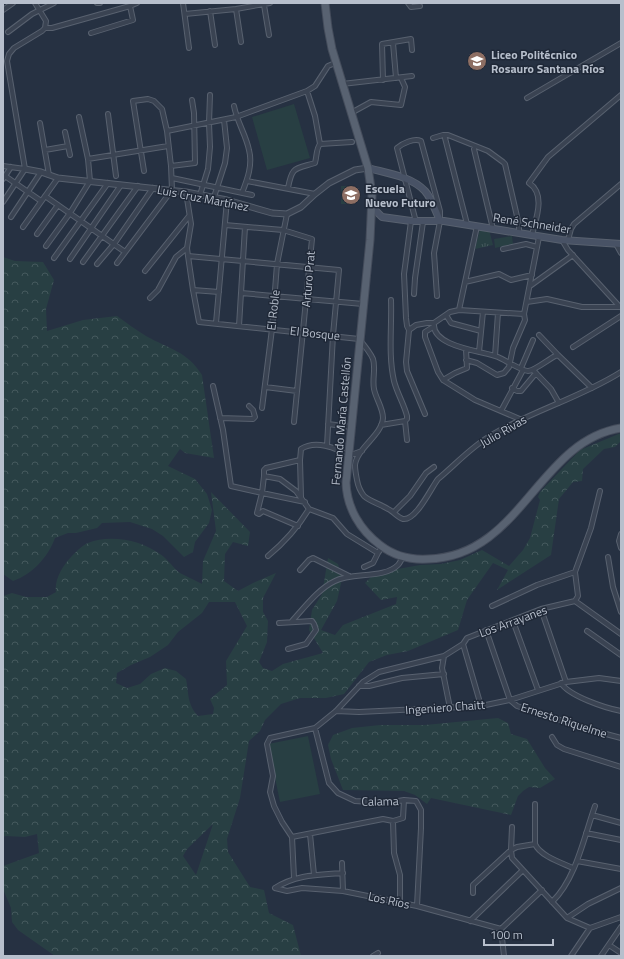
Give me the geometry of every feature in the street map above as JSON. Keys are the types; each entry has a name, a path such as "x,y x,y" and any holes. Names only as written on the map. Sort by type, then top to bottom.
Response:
{"main road":[{"name":"Fernando María Castellón","path":"325,3 329,36 335,63 368,168 372,189 371,224 346,488 350,507 364,530 380,550 403,557 422,560 442,558 464,552 484,542 502,527 572,451 597,435 621,428"},
{"path":"368,168 405,178 422,189 426,193 440,221"},
{"path":"371,224 382,217 372,207"},
{"name":"René Schneider","path":"382,217 417,222 440,221 467,224 540,237 618,244"}],"street":[{"path":"3,10 13,3"},
{"path":"3,202 25,169 7,61 9,54 14,48 45,28 46,21 34,3"},
{"path":"8,32 32,14 54,3"},
{"path":"45,28 52,28 137,3"},
{"path":"183,3 189,48"},
{"path":"185,14 236,9 270,3"},
{"path":"408,3 411,7 420,6"},
{"path":"264,5 269,35"},
{"path":"91,33 133,20 130,6"},
{"path":"236,9 240,42"},
{"path":"210,11 215,45"},
{"path":"383,80 382,44 411,39 412,50"},
{"path":"393,43 396,78"},
{"path":"527,98 621,43"},
{"path":"166,131 236,117 307,91 315,86 328,66 335,63"},
{"path":"342,84 412,76"},
{"path":"351,113 371,102 401,105 405,87 401,78"},
{"path":"288,188 290,174 296,169 314,162 320,144 315,116 307,91"},
{"path":"200,195 208,170 210,147 210,95"},
{"path":"532,235 539,203 535,187 529,183 548,157 621,95"},
{"path":"117,263 172,190 171,166 162,109 154,101 148,99 133,101 144,171"},
{"path":"171,166 195,163 194,113 192,100"},
{"path":"234,106 236,117 250,151 249,172 242,193"},
{"path":"108,114 116,176"},
{"path":"46,246 70,213 90,181 88,159 79,117"},
{"path":"214,197 225,163 227,148 224,120"},
{"path":"40,123 49,174"},
{"path":"65,132 70,155"},
{"path":"433,138 448,135 488,151 505,164 519,225 519,233"},
{"path":"445,138 467,224"},
{"path":"414,294 417,222 397,148 414,140 419,140 421,141 439,206 440,221 434,254 437,296"},
{"path":"320,144 352,142"},
{"path":"45,150 68,146"},
{"path":"88,159 168,146"},
{"path":"474,149 493,229"},
{"path":"3,166 25,169"},
{"path":"11,167 4,177 41,201"},
{"path":"287,214 301,207 330,183 354,170 368,168"},
{"name":"Luis Cruz Martínez","path":"25,169 49,174 58,178 186,192 227,200 272,214 287,214"},
{"path":"11,217 41,172"},
{"path":"23,227 58,178"},
{"path":"172,178 252,195"},
{"path":"247,181 315,194"},
{"path":"54,258 108,183"},
{"path":"621,184 574,224 565,240 566,247 621,307"},
{"path":"70,259 121,185"},
{"path":"83,262 138,186"},
{"path":"97,264 114,244 154,188"},
{"path":"186,192 190,224 187,248 193,290 219,292"},
{"path":"45,196 125,252"},
{"path":"216,323 227,200"},
{"path":"38,234 58,205"},
{"name":"El Roble","path":"262,408 272,329 277,264 287,214"},
{"path":"145,272 189,216"},
{"path":"417,222 404,274 406,318 407,326 410,330 406,362 407,371 424,414"},
{"path":"225,225 283,230"},
{"path":"459,310 477,226"},
{"path":"239,326 245,227"},
{"name":"Arturo Prat","path":"283,230 312,239 294,422"},
{"path":"466,360 477,363 497,375 506,371 524,320 540,237"},
{"path":"503,249 526,244 537,247"},
{"path":"618,244 621,253"},
{"path":"150,298 158,290 176,257 187,248"},
{"path":"530,286 573,255"},
{"path":"188,256 339,270 333,335 327,446"},
{"path":"465,282 499,274 510,280 532,274"},
{"name":"El Bosque","path":"193,290 200,322 333,335 359,339"},
{"path":"241,293 363,304"},
{"path":"527,302 547,299 582,307 621,307"},
{"path":"391,300 391,356 393,379 406,414 407,419 405,421 407,440"},
{"path":"522,420 475,400 443,380 438,372 425,337 425,332 453,311 459,310 524,314"},
{"path":"479,352 483,312"},
{"path":"495,356 498,312"},
{"path":"446,315 451,323 481,331"},
{"path":"574,347 621,316"},
{"path":"410,330 416,325 434,325"},
{"path":"434,325 438,335 444,340 466,350 495,356 522,369 534,372 551,388 559,403"},
{"path":"539,335 592,388"},
{"path":"359,339 372,359 374,390 383,416 381,425 355,463 357,482 360,491 371,501 394,512 410,496 426,473 434,467"},
{"path":"500,411 522,369 533,340"},
{"path":"443,380 466,368 466,350"},
{"path":"512,388 517,391 521,391 534,372 558,355"},
{"name":"Julio Rivas","path":"394,512 401,518 406,519 418,509 438,479 494,433 604,383 621,372"},
{"path":"214,386 231,486 305,502"},
{"path":"265,387 297,391"},
{"path":"220,418 253,419 255,417 254,410 249,406"},
{"path":"381,425 405,421"},
{"path":"328,424 351,427"},
{"path":"301,497 301,449 304,447 318,445 327,446 338,449 348,456 364,450"},
{"path":"298,526 263,511 256,514 262,493 264,470 266,468 300,460"},
{"path":"264,476 280,479 296,490 309,509 333,518 346,534 380,550 373,563 364,567"},
{"path":"600,491 591,528 575,572 578,596 575,601 621,634"},
{"path":"268,556 280,546 298,526 309,509"},
{"path":"621,534 619,541 621,548"},
{"path":"292,621 318,594 334,581 350,576 361,576 387,571 399,564 403,557"},
{"path":"608,557 613,587 621,612"},
{"path":"300,570 309,560 313,558 350,576"},
{"path":"492,606 537,585 575,572"},
{"name":"Los Arrayanes","path":"315,728 336,711 358,686 379,672 444,656 463,644 467,638 486,630 541,610 575,601"},
{"path":"541,610 563,682 568,691 581,698 621,711"},
{"path":"513,620 538,690"},
{"path":"279,623 292,621 312,621 314,624 316,630 304,646 288,649"},
{"name":"Ernesto Riquelme","path":"486,630 510,700 517,706 621,738"},
{"path":"587,631 621,655"},
{"path":"463,644 481,706"},
{"path":"444,656 442,663 450,708"},
{"path":"358,686 369,686 402,678 444,674"},
{"name":"Ingeniero Chaitt","path":"336,711 359,712 481,706 510,700 563,682 599,678 621,681"},
{"path":"315,728 270,738 267,744 273,776 270,792 274,806 292,837 294,878 343,873"},
{"name":"Calama","path":"315,728 329,783 338,793 355,802 387,803 404,800 416,801 420,806 421,828 417,906"},
{"path":"552,737 557,745 564,749 621,767"},
{"path":"292,837 383,819 393,821 403,818 404,800"},
{"path":"535,804 535,844 538,849 552,859 573,868"},
{"path":"552,902 563,890 577,861 595,806"},
{"path":"592,815 621,823"},
{"path":"393,821 394,854 400,874 400,902"},
{"path":"512,827 512,858 567,918 590,928"},
{"path":"586,833 621,840"},
{"path":"310,834 314,875"},
{"path":"473,893 473,885 511,850 517,847 535,844"},
{"path":"577,861 621,869"},
{"path":"342,863 343,890"},
{"path":"470,921 523,870"},
{"name":"Los Ríos","path":"294,878 275,888 287,890 302,888 343,890 417,906 501,929"},
{"path":"567,918 588,904 621,888"},
{"path":"504,956 501,929 542,890"},
{"path":"572,956 590,928 621,918"},
{"path":"601,956 621,926"},
{"path":"609,945 621,953"},
{"path":"373,956 378,954"}],"green space":[{"path":"294,104 310,158 267,170 252,117"},
{"path":"341,186 351,186 351,204 341,204"},
{"path":"480,229 489,230 493,245 475,249"},
{"path":"512,236 513,244 495,248 494,239"},
{"path":"3,257 15,261 43,262 54,280 46,309 47,331 83,320 117,316 146,336 177,351 190,361 202,375 214,458 185,453 180,449 168,466 195,479 207,494 212,510 209,523 195,542 193,552 184,557 163,536 152,529 130,522 102,523 97,528 76,533 68,533 55,538 48,552 39,564 20,578 13,581 3,574"},
{"path":"621,433 621,441 615,447 604,449 583,469 582,481 573,482 559,499 551,555 497,590 508,570 493,563 467,600 458,630 408,651 387,655 369,662 344,694 326,698 300,698 281,704 265,720 260,731 249,741 240,798 227,839 228,852 250,887 264,890 269,913 293,925 301,956 55,956 18,930 12,922 11,908 3,889 3,866 39,853 37,834 25,837 3,837 3,596 12,593 26,597 47,597 56,592 56,583 62,568 77,551 88,543 106,539 125,540 144,545 163,556 180,573 202,584 203,561 216,531 211,492 250,532 248,546 233,542 225,554 224,581 238,591 276,573 263,598 263,612 268,621 267,642 259,662 263,668 272,671 283,664 323,653 309,630 312,610 322,594 328,558 338,564 342,579 337,601 321,630 335,635 343,625 396,604 397,597 381,600 365,583 375,573 460,560 482,550 509,566 523,550 530,538 540,500 538,497 540,492 580,450","holes":["209,602 235,602 247,626 226,661 227,685 210,699 214,708 213,714 198,716 194,712 190,703 186,679 176,671 165,668 151,674 140,684 127,688 116,683 117,673 150,657 168,645 178,632 202,613","213,824 196,875 183,856 187,849"]},
{"path":"498,718 508,723 511,734 527,739 545,768 555,779 540,788 529,787 523,791 518,796 511,815 431,798 427,804 415,795 404,791 343,790 331,759 328,745 333,735 352,728 380,725 425,725"},
{"path":"308,736 320,794 280,802 268,744"}],"place":[{"name":"Liceo Politécnico Rosauro Santana Ríos","path":"477,61"},
{"name":"Escuela Nuevo Futuro","path":"351,195"}]}
